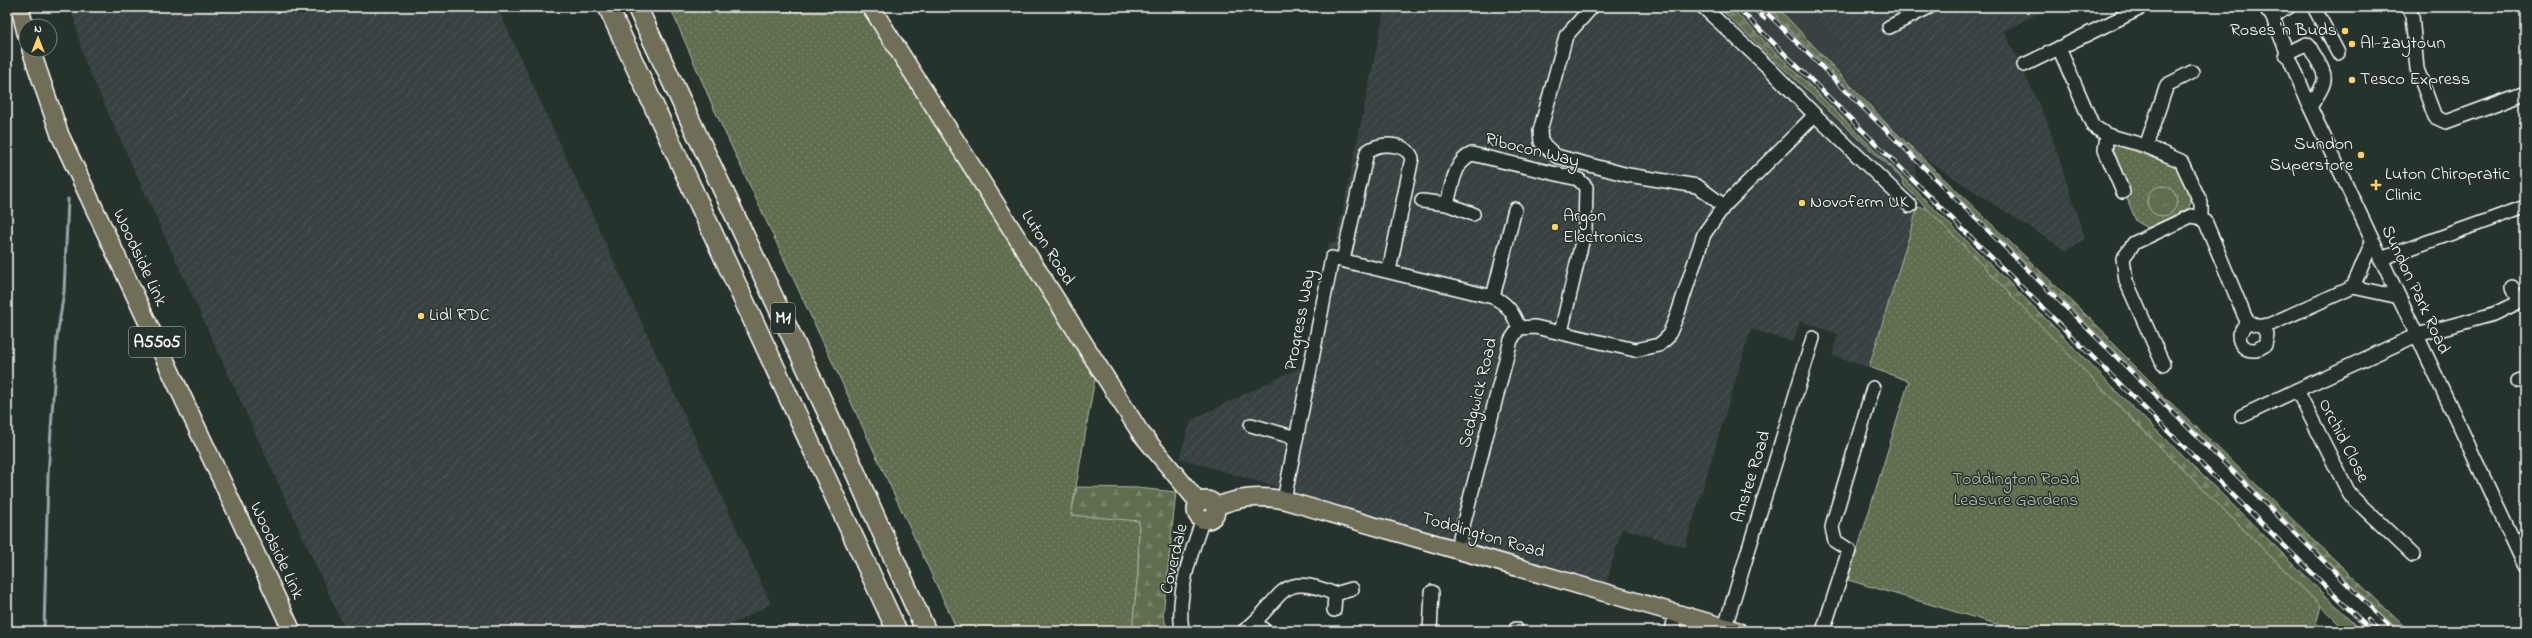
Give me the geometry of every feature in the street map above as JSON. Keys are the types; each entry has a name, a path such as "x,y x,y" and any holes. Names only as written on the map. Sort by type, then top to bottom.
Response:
{"highway":[{"path":"599,7 660,120"},
{"name":"M1","path":"608,7 897,631"},
{"name":"M1","path":"637,7 852,467 926,631"},
{"path":"650,7 809,356 852,467"}],"main road":[{"path":"20,7 23,18"},
{"name":"Luton Road","path":"871,7 1140,432 1205,509"},
{"name":"Woodside Link","path":"34,58 60,135 292,631"},
{"name":"Toddington Road","path":"1205,509 1231,500 1250,497 1265,496 1284,500 1732,629"}],"street":[{"path":"1592,7 1566,36 1540,131 1541,142 1548,151 1567,160 1628,175 1702,188 1724,206"},
{"path":"1703,7 1770,69 1815,115 1910,206"},
{"path":"1889,27 1929,7"},
{"path":"2024,65 2139,9 2138,7"},
{"path":"2268,12 2289,7"},
{"path":"2314,7 2338,53"},
{"path":"2408,7 2412,16 2417,68 2435,117 2446,122 2525,94"},
{"name":"Sundon Park Road","path":"2268,12 2380,259 2520,544 2525,566"},
{"path":"2286,54 2306,44 2309,46 2324,73 2325,84 2310,107"},
{"path":"2059,48 2093,126 2107,135 2146,146 2181,161 2201,203 2201,218"},
{"path":"2146,146 2167,84 2192,72"},
{"name":"Sedgwick Road","path":"1457,549 1511,340 1519,328 1527,326 1561,332 1636,350 1659,345 1668,337 1704,234 1724,206 1815,115"},
{"path":"2107,135 2105,150 2122,192"},
{"path":"1343,260 1367,152 1377,146 1392,146 1406,151 1412,158 1389,272"},
{"name":"Ribocon Way","path":"1447,204 1457,170 1464,157 1472,154 1564,176 1582,182 1587,194 1585,229 1561,332"},
{"path":"1422,201 1447,204 1473,214"},
{"path":"2380,259 2525,207"},
{"path":"1493,297 1515,208"},
{"path":"2163,364 2126,281 2123,258 2134,243 2152,233 2191,216 2201,218 2206,223 2248,322 2263,327 2353,287 2399,297"},
{"path":"2353,287 2372,242"},
{"name":"Progress Way","path":"1284,500 1332,258 1493,297 1504,302 1511,310 1519,328"},
{"path":"2512,287 2522,300"},
{"name":"Orchid Close","path":"2242,416 2417,335 2494,314 2522,300"},
{"path":"2248,322 2239,334 2241,344 2247,349 2256,350 2265,345 2267,335 2263,327"},
{"name":"Anstee Road","path":"1732,629 1813,338"},
{"path":"1823,631 1849,550 1835,541 1832,528 1873,388"},
{"name":"Orchid Close","path":"2297,390 2350,494 2413,555"},
{"path":"1251,425 1296,438"},
{"name":"Coverdale","path":"1182,631 1181,621 1184,580 1205,509"},
{"path":"1244,631 1260,627 1276,598 1296,584 1313,585 1335,594 1352,589"},
{"path":"1430,631 1432,592"},
{"path":"1334,610 1335,594"},
{"path":"1672,631 1676,612"}],"shaded area":[{"name":"Lidl RDC","path":"71,7 497,7 771,604 719,631 346,631 84,60"},
{"path":"1385,7 1717,7 1916,197 1918,207 1868,367 1832,355 1838,334 1800,321 1793,342 1751,329 1685,547 1622,528 1606,585 1179,458 1191,420 1301,367 1329,242 1336,243"},
{"path":"1717,7 1804,7 1841,45 1828,57 1916,150 1916,197"},
{"path":"1804,7 2050,7 2004,31 2047,121 2085,239 2066,251 1934,165 1916,150 1828,57 1841,44"}],"green space":[{"path":"670,7 861,7 1095,378 1071,515 1139,520 1138,572 1132,631 958,631 714,109"},
{"path":"1718,7 1730,7 2051,324 2118,393 2362,631 2346,631 2123,410 1905,186 1901,178"},
{"path":"1766,7 1777,7 1886,123 2109,337 2108,339 2159,390 2163,398 2170,402 2409,631 2399,631"},
{"path":"2117,144 2177,167 2191,200 2189,208 2148,228 2136,221 2126,196 2129,194 2111,151"},
{"path":"2162,186 2173,190 2177,201 2173,212 2162,216 2151,212 2147,201 2151,190"},
{"name":"Toddington Road Leasure Gardens","path":"1918,207 1929,209 2321,606 2314,631 2020,631 1848,580 1909,381 1869,367"},
{"path":"1077,487 1138,488 1176,492 1163,615 1168,631 1132,631 1138,572 1139,521 1071,515"}],"waterway":[{"path":"44,631 48,476 57,337 64,292 68,199"}],"railway":[{"path":"1737,7 2371,631"},
{"path":"1753,7 1764,18"},
{"path":"1761,7 2395,631"},
{"path":"2368,620 2379,631"}],"place":[{"name":"Roses 'n Buds","path":"2345,31"},
{"name":"Al-Zaytoun","path":"2352,44"},
{"name":"Tesco Express","path":"2352,80"},
{"name":"Sundon Superstore","path":"2361,155"},
{"name":"Luton Chiropratic Clinic","path":"2376,185"},
{"name":"Novoferm UK","path":"1802,203"},
{"name":"Argon Electronics","path":"1555,227"},
{"name":"Lidl RDC","path":"421,316"}]}
